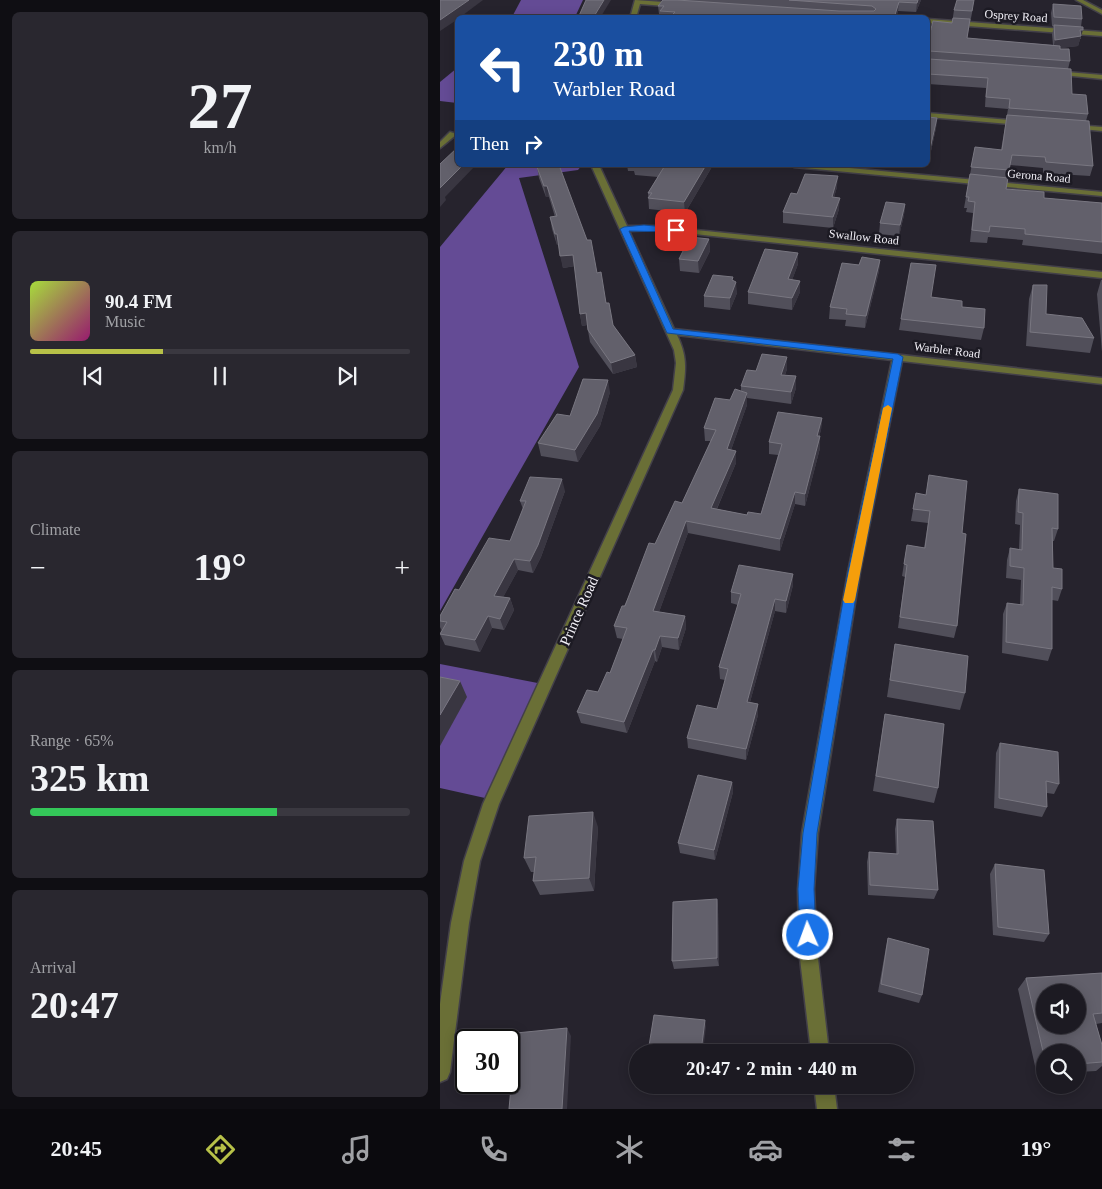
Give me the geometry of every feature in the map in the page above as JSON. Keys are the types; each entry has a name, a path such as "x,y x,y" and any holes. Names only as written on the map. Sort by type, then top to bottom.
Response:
{"street":[{"path":"1079,0 1102,12"},
{"path":"634,15 638,1 684,5"},
{"name":"Osprey Road","path":"930,21 1102,34"},
{"path":"1044,72 1102,77"},
{"path":"930,115 1031,124"},
{"path":"1067,126 1102,129"},
{"path":"440,132 455,134"},
{"path":"440,146 455,134"},
{"name":"Prince Road","path":"440,1072 460,923 472,861 491,804 678,390 682,363 679,350 596,167"},
{"name":"Gerona Road","path":"815,167 1102,194"},
{"name":"Swallow Road","path":"624,229 657,228 1102,275"},
{"name":"Warbler Road","path":"670,331 1102,381"},
{"path":"819,1044 808,950 806,889 810,833 854,572 898,357"},
{"path":"1102,381 1102,393"},
{"path":"825,1094 827,1109"}],"shaded area":[{"path":"521,0 583,0 576,15 513,15"},
{"path":"455,70 455,103 440,101 440,82"},
{"path":"506,167 580,167 578,170 519,178 579,367 440,611 440,247"},
{"path":"440,664 548,685 494,800 440,788"}],"building":[{"path":"440,0 469,0 440,20"},
{"path":"586,0 604,0 595,15 579,15"},
{"path":"663,0 677,0 839,11 874,11 876,9 872,6 789,0 918,0 917,3 899,2 895,15 672,15 675,12 660,11 664,6 658,6"},
{"path":"957,0 974,0 972,11 954,10"},
{"path":"1053,4 1081,6 1082,19 1054,17"},
{"path":"953,18 970,19 967,38 1060,46 1060,49 1069,49 1070,61 930,51 930,33 933,21 952,23"},
{"path":"1054,25 1083,27 1083,30 1080,30 1081,36 1055,40"},
{"path":"930,59 1071,69 1072,94 1086,95 1088,114 1009,108 1010,99 986,97 988,78 930,74"},
{"path":"1007,115 1089,121 1093,166 1046,162 1045,157 1012,155 1009,170 971,167 975,147 1002,150"},
{"path":"930,117 937,118 930,149"},
{"path":"455,150 455,167 461,167 440,188 440,164"},
{"path":"537,167 560,167 587,240 591,240 597,273 601,272 606,303 609,303 613,325 635,355 611,363 588,330 586,313 580,314 573,255 560,256 557,234 555,234 550,217 557,216 547,186 544,186"},
{"path":"664,167 705,167 684,202 648,198 652,193 648,193"},
{"path":"805,174 838,176 832,197 840,198 833,217 783,212 791,193 797,194"},
{"path":"970,174 1008,178 1006,189 1044,192 1044,198 1102,203 1102,242 1025,234 1025,229 990,226 989,232 972,230 975,202 968,201 969,197 966,197"},
{"path":"886,202 905,204 900,225 880,223"},
{"path":"690,237 709,239 698,261 679,259"},
{"path":"765,249 798,253 788,279 800,281 792,298 748,292"},
{"path":"862,257 880,260 866,316 846,314 847,309 830,307 842,263 859,265"},
{"path":"911,263 936,265 931,297 962,301 962,307 985,309 984,328 901,319"},
{"path":"713,275 733,277 732,280 736,282 730,298 704,296"},
{"path":"1033,285 1047,285 1046,314 1082,318 1094,338 1030,332"},
{"path":"762,354 787,357 781,375 796,376 791,392 741,386 747,370 756,371"},
{"path":"583,379 608,380 597,414 575,450 538,443 557,414 570,416"},
{"path":"735,389 747,393 727,449 736,451 711,508 747,515 748,512 761,514 782,444 769,442 778,412 822,418 817,436 820,436 805,494 795,492 780,539 686,521 653,611 685,616 678,638 660,636 624,722 577,712 587,690 598,692 607,672 610,673 627,628 614,626 622,606 625,606 649,543 655,544 675,501 682,503 716,430 704,428 715,398 730,400"},
{"path":"929,475 967,481 962,533 966,534 957,626 900,617 907,565 904,564 907,545 925,548 930,511 913,509 916,493 926,495"},
{"path":"530,477 562,479 538,545 530,561 514,559 494,596 510,598 500,619 488,616 475,640 440,634 447,622 440,621 440,616 455,589 459,590 489,538 510,541 526,501 520,501"},
{"path":"1019,489 1058,494 1058,529 1052,528 1053,568 1062,569 1062,589 1052,587 1052,649 1006,642 1007,603 1023,605 1024,568 1010,566 1010,548 1022,550 1023,513 1018,512"},
{"path":"739,565 793,574 786,601 775,599 747,702 758,704 746,749 687,738 697,705 717,709 728,669 719,667 741,594 731,592"},
{"path":"895,644 968,656 965,693 890,680"},
{"path":"440,677 460,681 440,715"},
{"path":"885,714 944,724 938,788 876,776"},
{"path":"1000,743 1058,752 1059,784 1046,781 1047,807 999,798"},
{"path":"698,775 732,782 714,850 678,843"},
{"path":"593,812 589,878 533,881 536,857 524,858 529,816"},
{"path":"897,819 933,821 938,890 870,885 869,852 898,854"},
{"path":"995,864 1044,870 1049,934 998,927"},
{"path":"717,899 717,958 672,961 673,902"},
{"path":"888,938 929,949 922,995 881,984"},
{"path":"1102,973 1102,1013 1093,1014 1102,1045 1102,1062 1086,1063 1086,1044 1041,1044 1039,1034 1086,1034 1086,984 1036,984 1036,1021 1026,978"},
{"path":"654,1015 705,1020 702,1044 649,1044"},
{"path":"567,1028 562,1109 509,1109 510,1094 520,1094 520,1033"}],"slow traffic":[{"path":"849,600 888,408"}],"route":[{"path":"676,230 657,228 624,229 670,331 898,357 854,572 810,833 806,889 808,935"}]}
